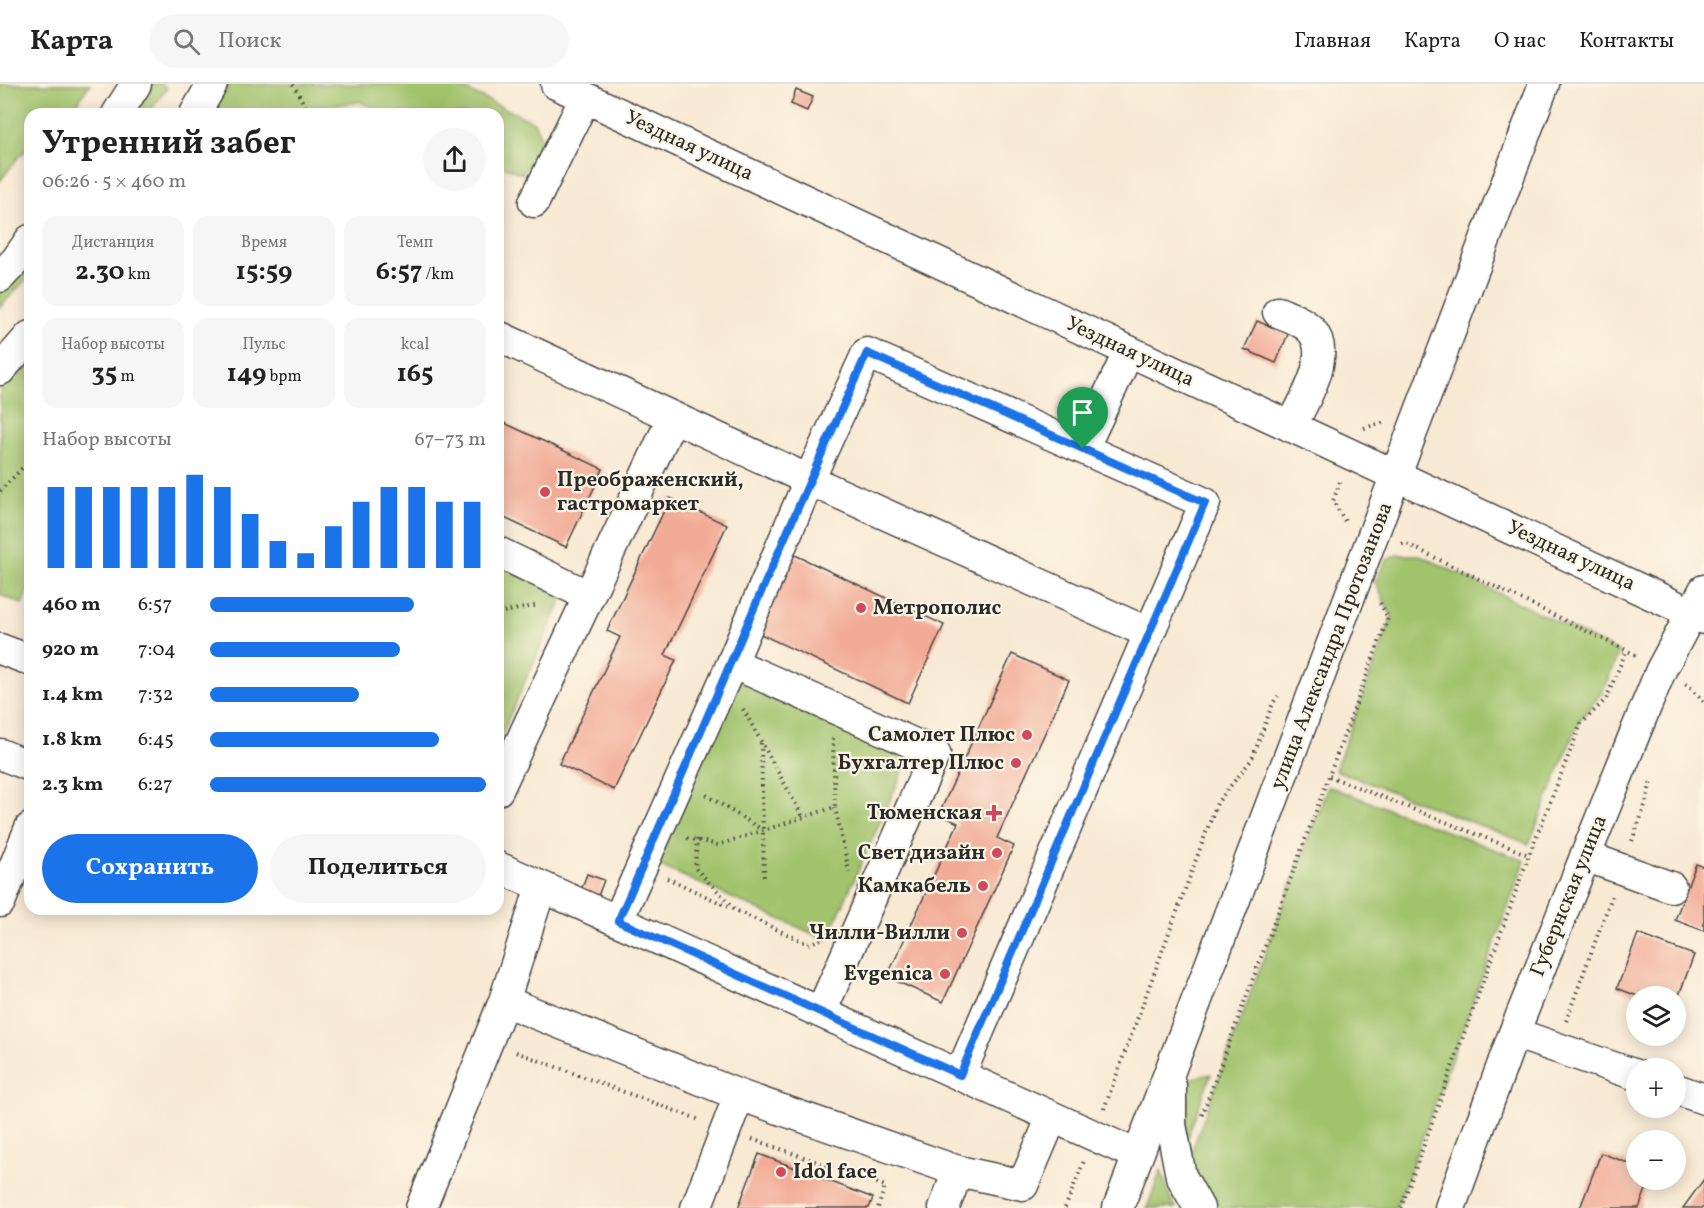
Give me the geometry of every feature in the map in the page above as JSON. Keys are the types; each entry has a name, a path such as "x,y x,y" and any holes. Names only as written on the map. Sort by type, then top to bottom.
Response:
{"street":[{"path":"121,108 136,84"},
{"path":"198,108 212,84"},
{"name":"Уездная улица","path":"556,84 1397,476 1700,607"},
{"name":"улица Александра Протозанова","path":"1118,1208 1544,84"},
{"path":"534,202 585,98"},
{"path":"0,277 24,249"},
{"path":"1278,312 1306,325 1314,332 1319,344 1318,368 1291,427"},
{"path":"504,339 809,480 1149,633"},
{"path":"0,370 24,343"},
{"path":"1083,449 1129,351"},
{"path":"618,921 809,480 867,353 1205,503 960,1075"},
{"path":"504,777 673,417"},
{"path":"504,555 589,596"},
{"name":"Губернская улица","path":"1450,1206 1514,1033 1661,670 1700,607"},
{"path":"0,648 24,658"},
{"path":"728,670 832,707 935,753 820,1012"},
{"path":"0,754 24,764"},
{"path":"0,902 24,843"},
{"path":"1585,856 1671,887"},
{"path":"504,870 1137,1155"},
{"path":"421,1208 504,1001 541,887"},
{"path":"504,1001 739,1095 958,1171 1023,1185 1052,1117"},
{"path":"1514,1033 1626,1072"},
{"path":"1171,1068 1171,1125 1181,1176 1199,1208"},
{"path":"1686,1093 1704,1099"},
{"path":"696,1208 739,1095"},
{"path":"944,1208 958,1171"}],"path":[{"path":"293,84 306,108"},
{"path":"0,491 24,466"},
{"path":"1398,546 1405,543 1627,649 1690,687 1704,702"},
{"path":"1201,1118 1388,618 1378,601"},
{"path":"1401,1208 1529,855 1581,724 1606,699 1627,649"},
{"path":"728,670 761,742 803,817"},
{"path":"1685,695 1690,687"},
{"path":"832,707 835,807 850,876"},
{"path":"761,742 764,877"},
{"path":"1065,1208 1094,1136 1217,803 1252,759"},
{"path":"1556,1047 1646,803 1652,771"},
{"path":"1329,776 1529,855"},
{"path":"680,779 762,830"},
{"path":"656,833 697,839 718,845 835,807"},
{"path":"697,839 695,868 738,912"},
{"path":"642,867 808,944 860,922"},
{"path":"488,1041 726,1130 885,1186 878,1208"}],"green space":[{"path":"0,84 90,84 74,108 24,108 24,152 0,181"},
{"path":"153,84 161,84 167,88 152,108 136,108"},
{"path":"229,84 453,84 534,122 543,142 522,174 504,166 504,108 372,108 361,102 307,108 215,108"},
{"path":"24,263 24,281 0,307 0,289"},
{"path":"24,356 24,599 22,604 0,595 0,381"},
{"path":"1398,555 1420,555 1619,652 1603,691 1579,721 1529,844 1335,770 1392,617 1375,582 1386,560"},
{"path":"504,568 564,595 504,729"},
{"path":"741,675 912,751 827,940 656,864"},
{"path":"1328,786 1525,861 1396,1208 1213,1208 1189,1158"},
{"path":"1211,1074 1185,1144 1188,1079"},
{"path":"1161,1170 1169,1195 1176,1208 1147,1208"}],"building":[{"path":"796,90 813,97 807,111 791,104"},
{"path":"1257,321 1288,334 1276,363 1244,349"},
{"name":"Преображенский, гастромаркет","path":"504,423 603,469 566,547 504,518"},
{"path":"670,498 727,525 665,655 676,660 614,790 559,764 620,637 607,631"},
{"path":"793,554 944,625 908,703 756,632"},
{"path":"1012,654 1069,680 997,838 1014,846 943,1002 887,977 958,823 939,814"},
{"path":"1696,864 1704,867 1704,931 1675,920"},
{"path":"587,874 604,880 598,896 581,890"},
{"path":"1638,934 1694,955 1682,986 1626,986 1626,992 1617,988"},
{"path":"1601,1153 1626,1162 1626,1190 1646,1190 1639,1208 1580,1208"},
{"path":"759,1154 873,1198 869,1208 738,1208"},
{"path":"1704,1179 1704,1208 1683,1208"}],"place":[{"name":"Преображенский, гастромаркет","path":"545,492"},
{"name":"Метрополис","path":"861,608"},
{"name":"Самолет Плюс","path":"1027,735"},
{"name":"Бухгалтер Плюс","path":"1016,763"},
{"name":"Тюменская","path":"994,813"},
{"name":"Свет дизайн","path":"997,853"},
{"name":"Камкабель","path":"983,886"},
{"name":"Чилли-Вилли","path":"962,933"},
{"name":"Evgenica","path":"945,974"},
{"name":"Idol face","path":"781,1172"}],"route":[{"path":"867,353 1083,449 1205,503 960,1075 618,921 809,480 867,353"}]}
